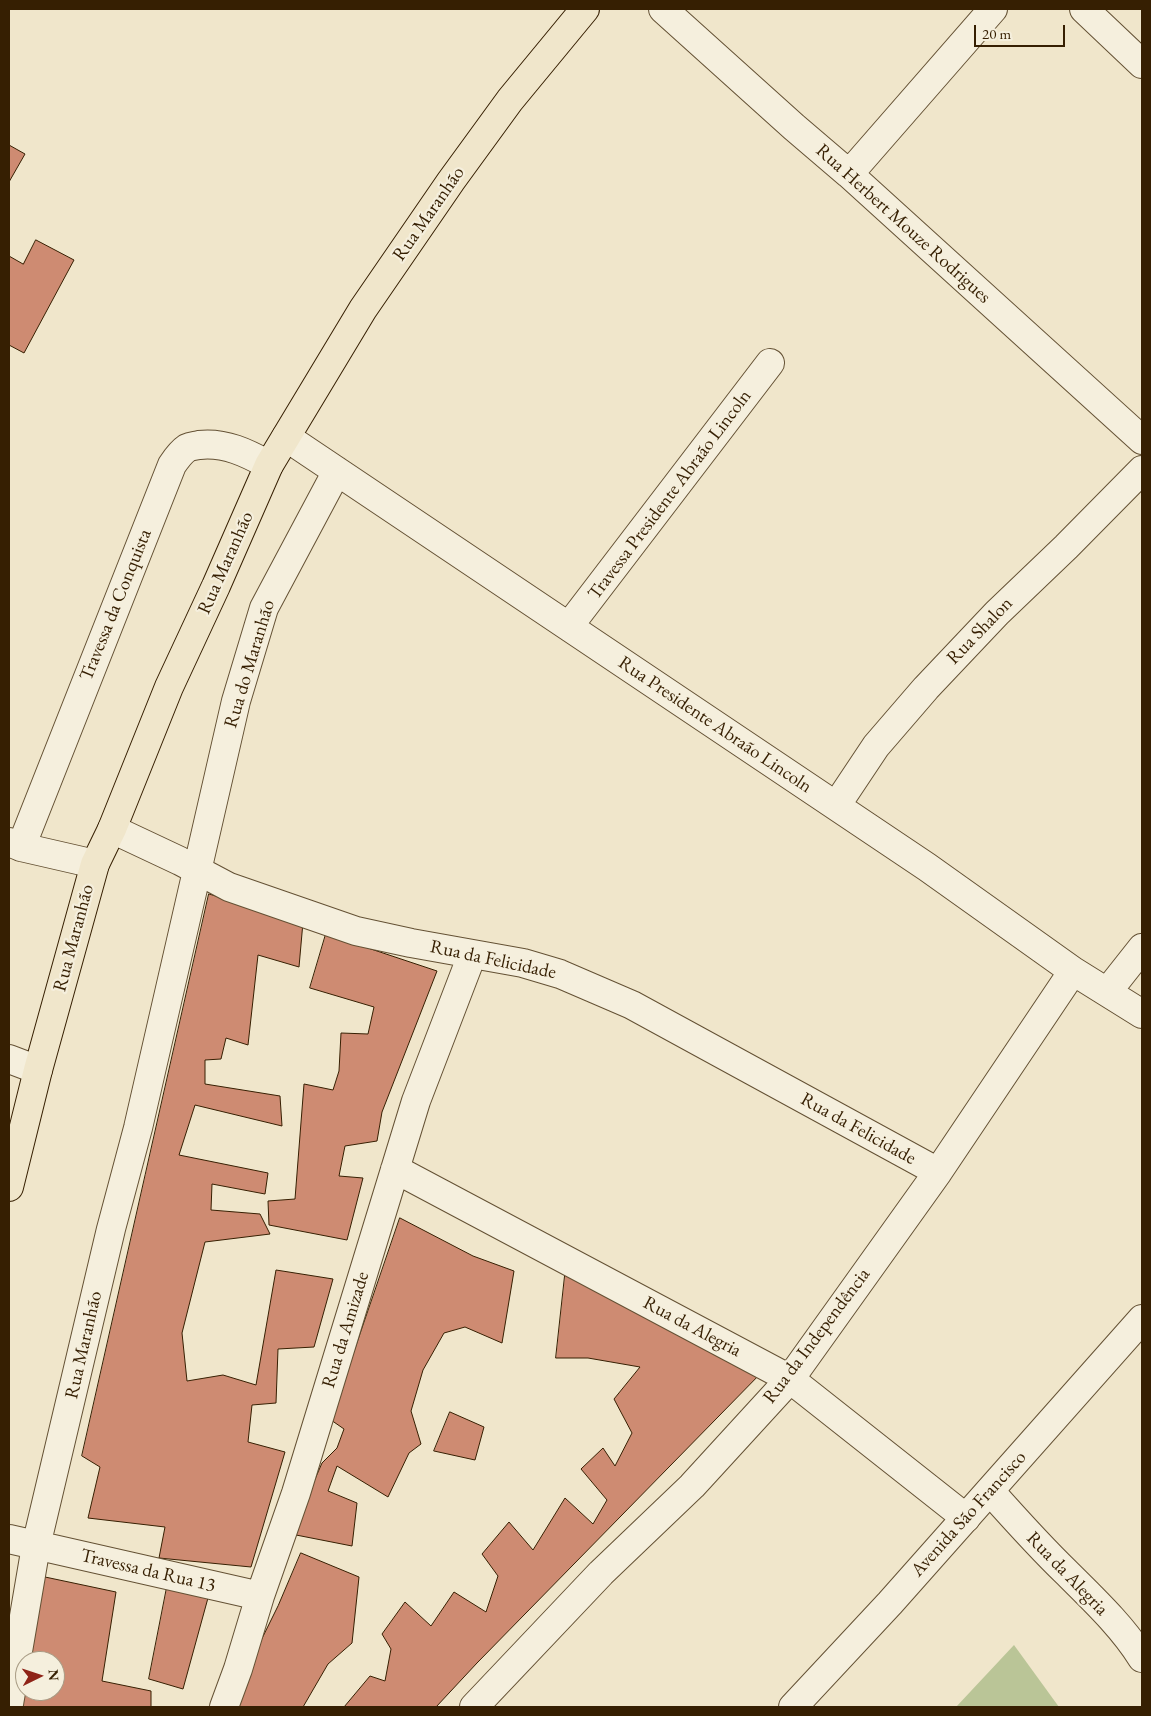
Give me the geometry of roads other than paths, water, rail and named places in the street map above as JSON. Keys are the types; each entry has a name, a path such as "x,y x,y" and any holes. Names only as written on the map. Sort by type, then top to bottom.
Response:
{"highway":[{"name":"Rua Maranhão","path":"9,1187 38,1070 95,864 112,829 169,687 269,465 363,309 451,181 510,100 585,9"}],"street":[{"name":"Rua Herbert Mouze Rodrigues","path":"663,9 849,174 1142,440"},
{"path":"849,174 993,9"},
{"path":"1084,9 1142,64"},
{"name":"Travessa Presidente Abraão Lincoln","path":"569,626 770,363"},
{"name":"Rua Presidente Abraão Lincoln","path":"286,436 927,867 1073,971 1108,991 1142,1014"},
{"name":"Travessa da Conquista","path":"15,845 172,465 189,446 205,444 234,448 246,452 269,465"},
{"name":"Rua Shalon","path":"836,806 876,746 926,688 996,613 1066,547 1142,470"},
{"name":"Rua do Maranhão","path":"198,871 236,701 264,608 337,471"},
{"name":"Rua da Felicidade","path":"112,829 229,887 356,931 472,955 523,963 560,974 632,1005 938,1172"},
{"path":"15,845 95,864"},
{"name":"Rua Maranhão","path":"9,1704 36,1546 111,1229 138,1128 198,871"},
{"path":"1108,991 1142,948"},
{"name":"Rua da Amizade","path":"224,1707 296,1493 416,1101 472,955"},
{"name":"Rua da Independência","path":"474,1707 601,1573 692,1486 790,1378 938,1172 1073,971"},
{"path":"9,1059 38,1070"},
{"name":"Rua da Alegria","path":"396,1170 790,1378 966,1518"},
{"name":"Avenida São Francisco","path":"793,1707 966,1518 1142,1319"},
{"name":"Rua da Alegria","path":"990,1491 1026,1532 1139,1646"},
{"name":"Travessa da Rua 13","path":"9,1539 260,1596"}]}
